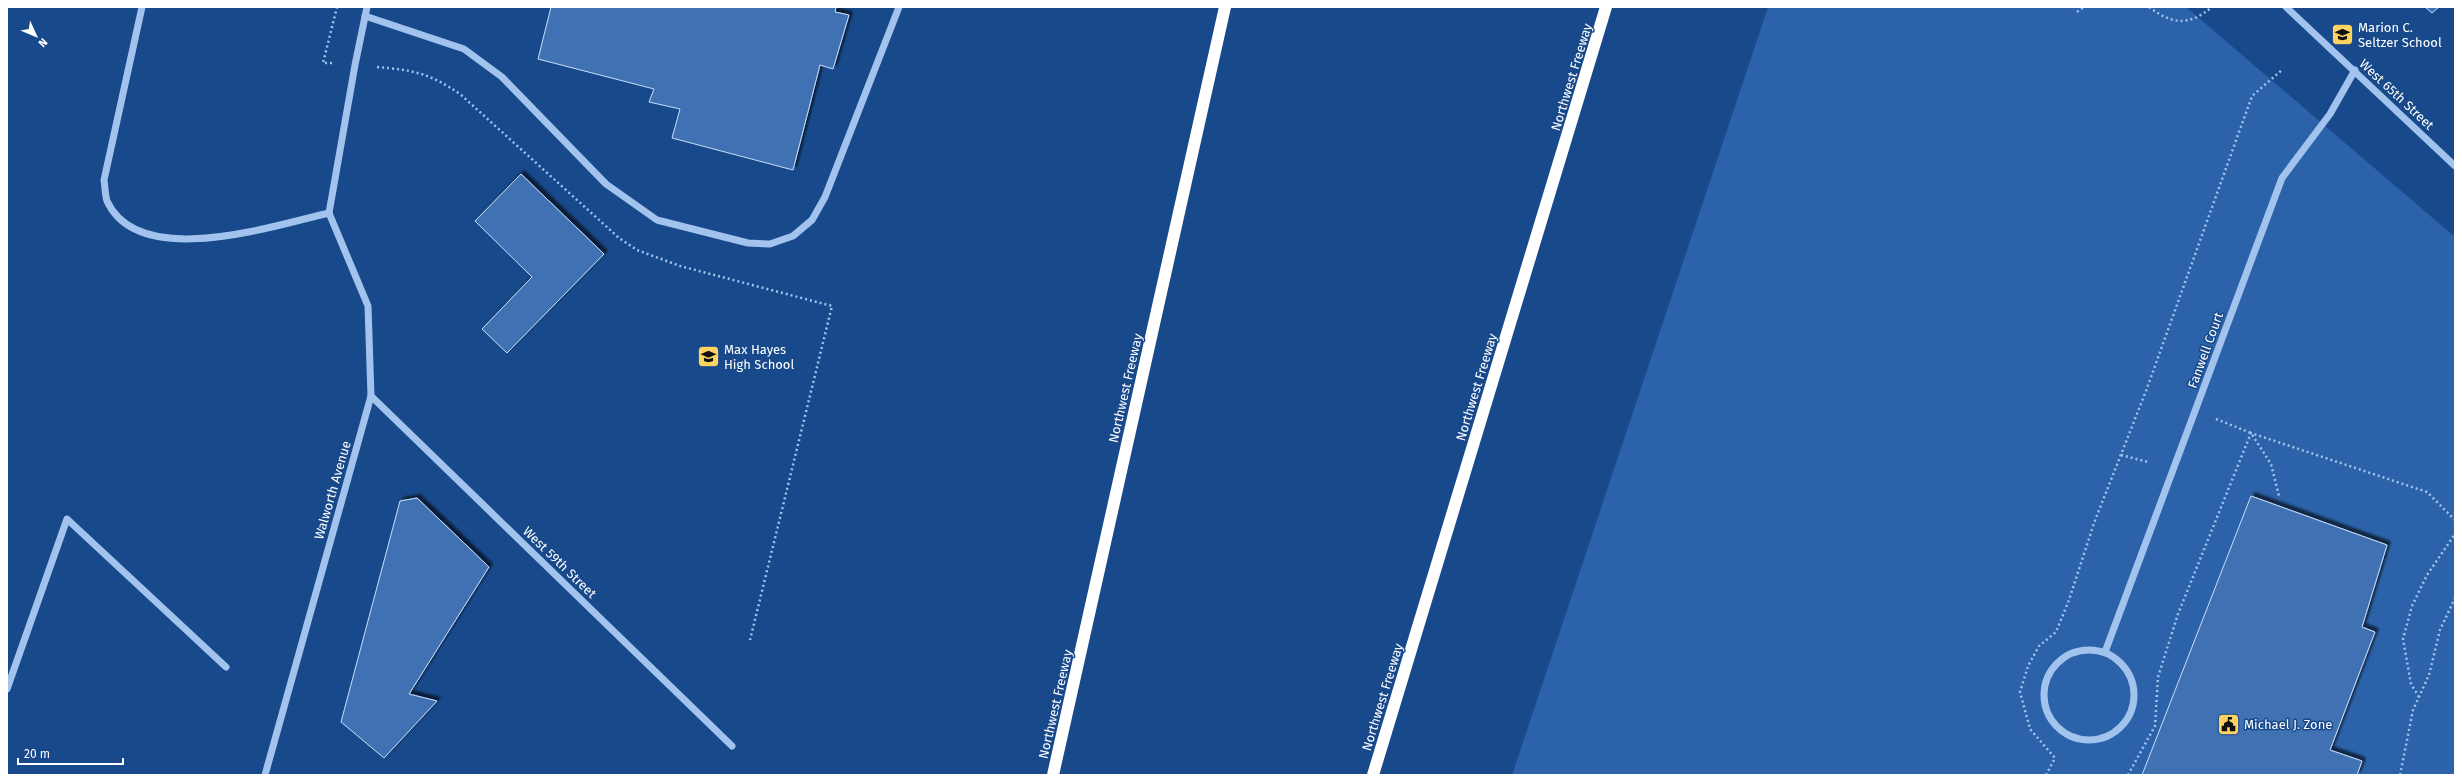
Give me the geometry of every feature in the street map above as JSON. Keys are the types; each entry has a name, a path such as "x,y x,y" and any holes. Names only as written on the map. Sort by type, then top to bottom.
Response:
{"highway":[{"name":"Northwest Freeway","path":"1053,775 1225,7"},
{"name":"Northwest Freeway","path":"1372,775 1606,7"}],"street":[{"path":"142,7 104,180 107,200 117,215 135,230 162,238 222,238 329,213 367,7"},
{"path":"365,16 464,49 502,77 606,184 657,220 748,243 770,244 793,236 812,220 825,197 899,7"},
{"name":"West 65th Street","path":"2286,7 2355,70 2455,166"},
{"name":"Fanwell Court","path":"2105,652 2282,178 2330,114 2355,70"},
{"name":"Walworth Avenue","path":"265,775 371,396 368,306 329,213"},
{"name":"West 59th Street","path":"371,396 732,746"},
{"path":"7,689 66,519 226,667"},
{"path":"2088,649 2105,652 2121,662 2131,676 2135,694 2132,711 2122,726 2108,737 2090,741 2073,738 2057,729 2047,714 2043,696 2046,679 2056,664 2070,653 2088,649"}],"path":[{"path":"323,63 337,7"},
{"path":"2077,12 2084,7"},
{"path":"2149,7 2161,16 2181,22 2199,18 2212,7"},
{"path":"375,66 409,69 437,78 460,94 619,238 637,250 694,270 832,306 750,640"},
{"path":"2046,775 2055,758 2030,729 2020,692 2028,666 2039,646 2056,632 2094,523 2205,230 2252,96 2283,69"},
{"path":"2211,416 2251,433 2427,492 2455,520"},
{"path":"2251,433 2271,464 2279,496"},
{"path":"2128,775 2155,726 2158,677 2178,614 2251,433"},
{"path":"2121,455 2148,462"},
{"path":"2419,698 2411,684 2403,639 2412,606 2427,574 2455,534"},
{"path":"2400,775 2413,710 2429,676 2440,630 2455,598"}],"shaded area":[{"path":"1768,7 2186,7 2455,237 2455,775 1512,775"}],"building":[{"path":"551,7 836,7 835,12 849,15 833,69 820,65 793,170 672,138 680,109 649,102 654,89 538,59"},
{"path":"2425,7 2439,7 2432,13"},
{"path":"521,174 604,254 507,353 482,329 532,277 475,221"},
{"path":"2251,496 2387,545 2362,627 2375,632 2330,750 2362,761 2357,775 2142,775"},
{"path":"417,498 489,567 409,694 437,701 384,758 341,722 400,501"}],"place":[{"name":"Marion C. Seltzer School","path":"2342,34"},
{"name":"Max Hayes High School","path":"708,356"},
{"name":"Michael J. Zone","path":"2229,724"}]}
